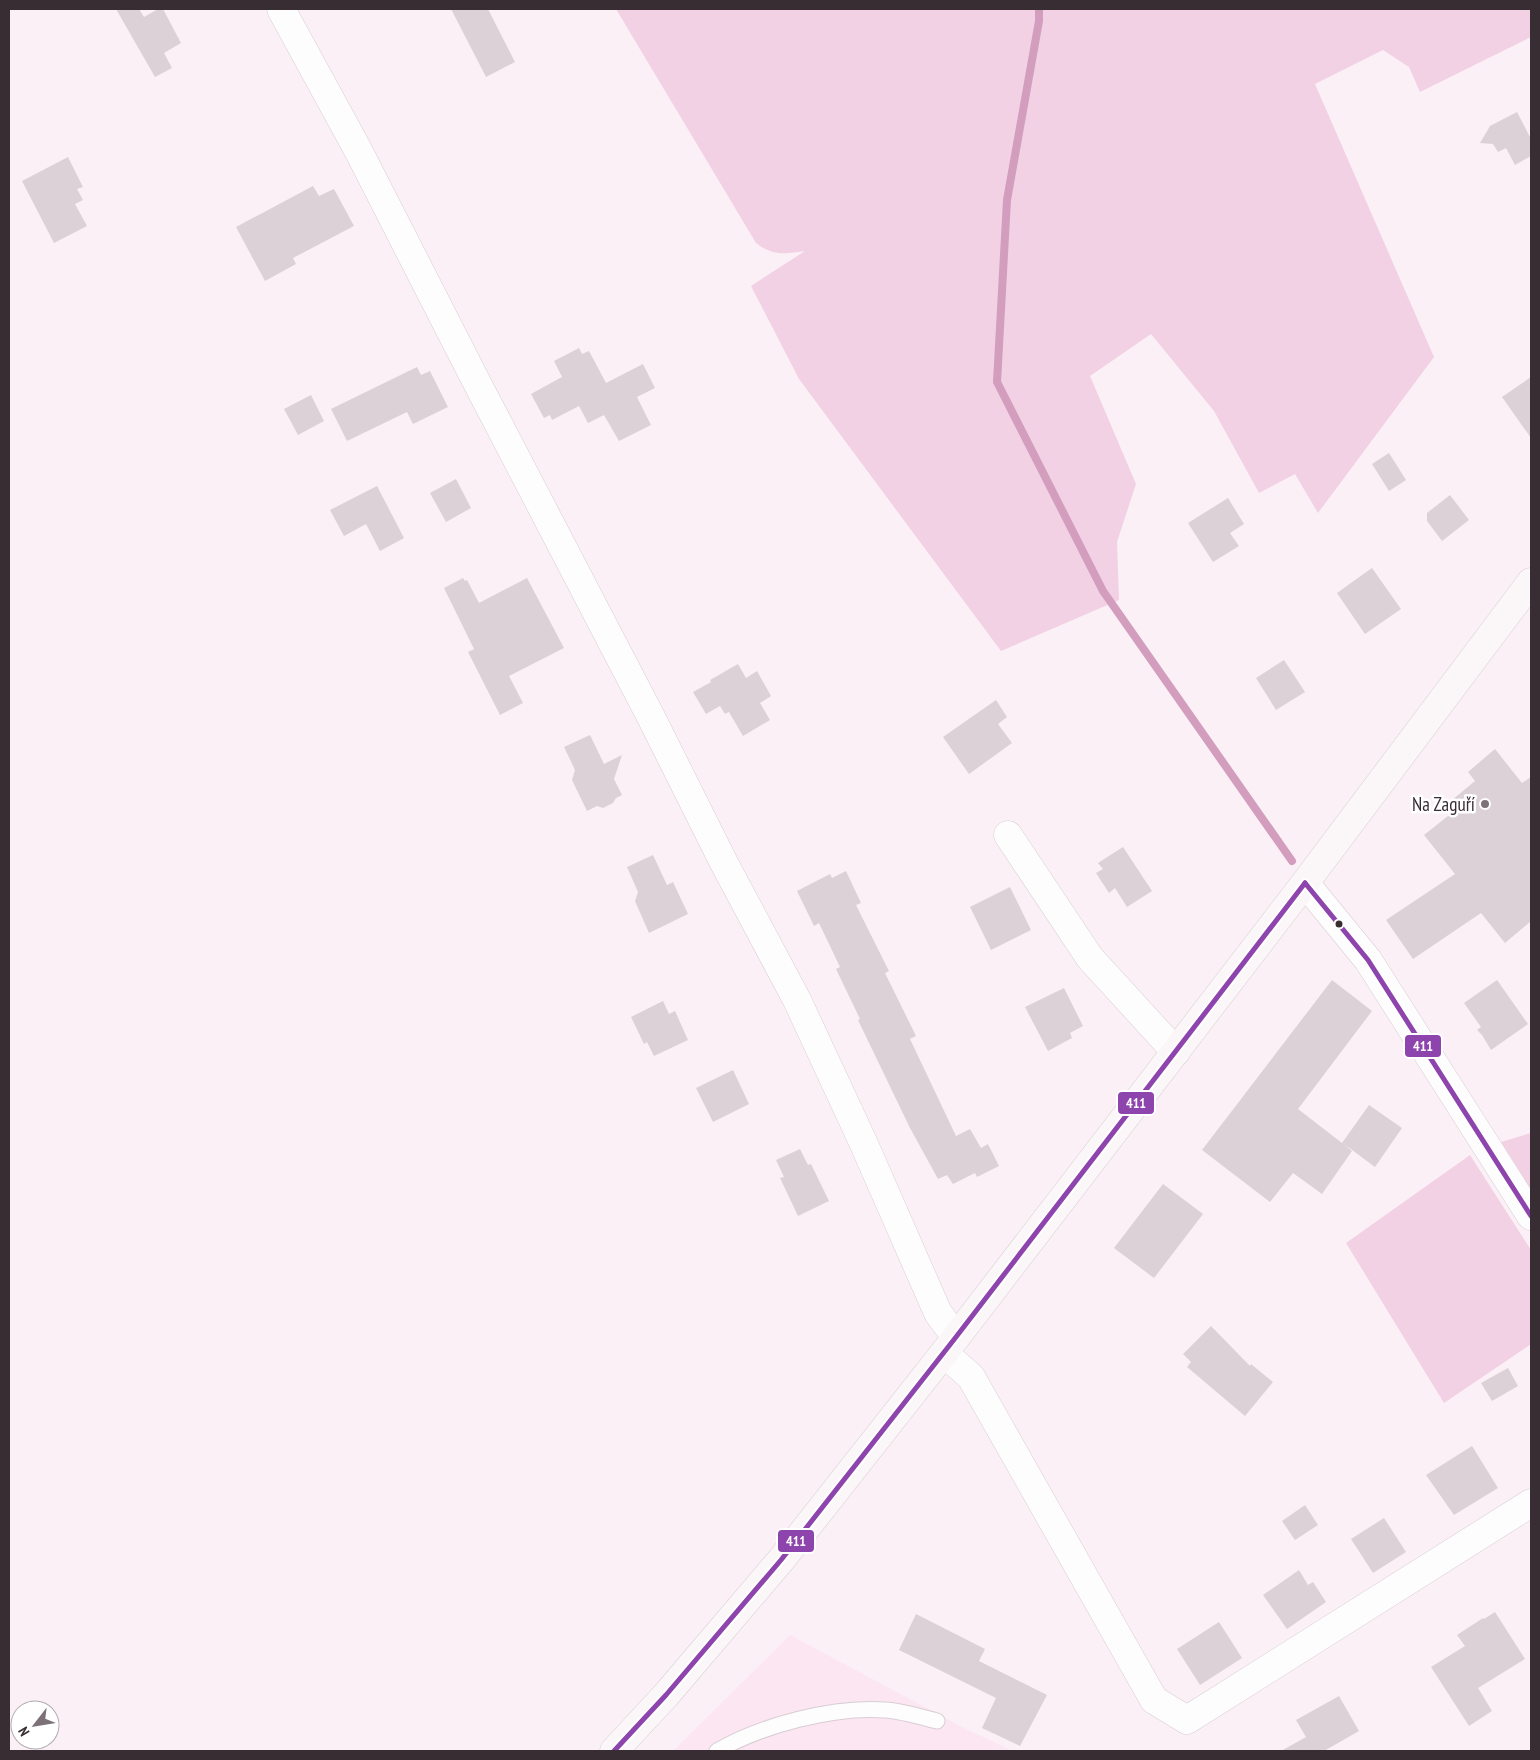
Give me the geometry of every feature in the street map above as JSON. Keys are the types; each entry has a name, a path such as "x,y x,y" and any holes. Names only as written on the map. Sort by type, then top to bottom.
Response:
{"street":[{"path":"281,9 367,166 474,379 724,863 797,1000 863,1142 938,1313 950,1345 971,1377 1154,1700 1187,1720 1531,1503"},
{"path":"614,1751 666,1695 781,1560 950,1345 1305,883 1531,582"},
{"path":"1008,835 1090,958 1176,1052"},
{"path":"1305,883 1368,960 1531,1216"}],"lane":[{"path":"717,1751 737,1740 773,1727 816,1715 855,1709 887,1710 937,1721"}],"shaded area":[{"path":"616,9 1531,9 1531,37 1420,92 1409,67 1383,50 1315,84 1434,357 1318,513 1295,474 1259,493 1214,411 1151,334 1090,376 1136,484 1117,542 1119,600 1001,651 799,379 751,286 805,251 779,253 768,250 756,243"},
{"path":"1531,1133 1531,1190 1501,1142"},
{"path":"1470,1155 1531,1250 1531,1344 1444,1403 1346,1243"},
{"path":"790,1635 966,1729 1013,1751 673,1751"}],"building":[{"path":"116,9 139,9 144,17 158,9 163,9 181,43 164,53 172,68 155,77"},
{"path":"451,9 488,9 515,62 486,77"},
{"path":"1517,112 1531,139 1531,156 1515,165 1506,148 1498,152 1493,144 1480,143 1490,126"},
{"path":"68,157 83,187 77,189 83,200 75,204 87,226 54,243 22,181"},
{"path":"313,186 319,196 334,189 354,226 293,258 296,264 265,281 236,227"},
{"path":"579,348 582,354 589,351 606,383 643,364 655,388 637,397 651,425 619,441 604,415 588,423 579,406 552,420 550,415 544,418 531,394 562,377 554,361"},
{"path":"417,367 421,375 430,371 448,407 413,424 407,412 347,441 331,409"},
{"path":"1531,377 1531,438 1502,397"},
{"path":"311,395 324,421 298,435 284,409"},
{"path":"1389,453 1406,480 1389,491 1372,464"},
{"path":"456,479 471,508 446,522 430,493"},
{"path":"377,486 404,538 380,551 366,524 344,536 330,510"},
{"path":"1450,495 1469,520 1442,541 1427,521 1427,513"},
{"path":"1228,498 1244,524 1230,533 1239,546 1213,562 1188,523"},
{"path":"1372,568 1401,609 1365,634 1337,593"},
{"path":"463,578 465,581 467,580 479,603 527,578 564,648 509,676 523,703 500,715 468,652 474,649 444,588"},
{"path":"1284,660 1305,692 1276,710 1256,678"},
{"path":"738,664 746,678 757,671 771,696 760,703 770,720 743,736 729,712 725,714 720,706 706,714 693,692"},
{"path":"996,700 1007,717 998,724 1012,743 969,774 943,737"},
{"path":"590,735 604,764 622,755 614,779 622,795 616,798 613,803 603,808 597,806 587,811 572,780 575,770 564,747"},
{"path":"1495,749 1522,783 1531,777 1531,921 1505,943 1481,913 1413,959 1386,920 1455,874 1424,835 1458,808 1452,800 1475,781 1468,772"},
{"path":"1123,847 1152,891 1127,907 1115,888 1109,893 1096,873 1103,869 1098,863"},
{"path":"653,855 667,885 673,882 688,914 649,933 635,901 638,892 627,867"},
{"path":"846,871 861,903 856,905 889,971 885,973 916,1036 910,1039 956,1136 970,1129 981,1148 988,1144 999,1166 977,1177 975,1173 953,1184 947,1175 938,1179 910,1128 858,1020 860,1019 836,969 840,967 819,923 814,926 797,891 830,874 832,878"},
{"path":"1010,887 1031,930 991,950 970,907"},
{"path":"1332,980 1372,1011 1298,1109 1342,1143 1369,1105 1402,1128 1375,1167 1344,1144 1352,1151 1322,1194 1293,1173 1270,1202 1202,1150"},
{"path":"1497,980 1528,1024 1491,1050 1477,1030 1481,1027 1464,1003"},
{"path":"1064,988 1083,1026 1070,1033 1072,1038 1048,1051 1025,1007"},
{"path":"663,1001 669,1014 675,1011 688,1040 654,1056 647,1042 644,1044 631,1017"},
{"path":"733,1070 749,1104 713,1122 696,1088"},
{"path":"800,1149 808,1165 811,1164 829,1201 798,1216 780,1178 784,1177 776,1160"},
{"path":"1163,1184 1203,1214 1154,1278 1114,1248"},
{"path":"1211,1326 1250,1366 1251,1364 1273,1382 1245,1416 1187,1367 1191,1362 1183,1354"},
{"path":"1508,1368 1518,1386 1492,1401 1481,1383"},
{"path":"1472,1446 1498,1488 1454,1515 1426,1475"},
{"path":"1305,1505 1318,1525 1295,1540 1282,1521"},
{"path":"1384,1518 1406,1552 1373,1573 1351,1539"},
{"path":"1299,1570 1308,1585 1313,1582 1326,1602 1287,1629 1263,1595"},
{"path":"1495,1612 1525,1659 1478,1688 1492,1711 1469,1726 1431,1667 1465,1646 1457,1635"},
{"path":"916,1614 985,1649 979,1661 1047,1695 1020,1746 982,1728 996,1698 899,1650"},
{"path":"1219,1622 1242,1658 1200,1685 1177,1649"},
{"path":"1339,1696 1359,1731 1324,1751 1281,1751 1306,1737 1296,1720"}],"waterway":[{"path":"1039,9 1039,21 1007,200 997,382 1103,591 1292,861"}],"transit line":[{"name":"411","path":"1305,883 1368,960 1531,1216"},
{"name":"411","path":"614,1751 666,1695 781,1560 956,1337 1305,883"}],"place":[{"name":"Na Zaguří","path":"1485,804"}]}
